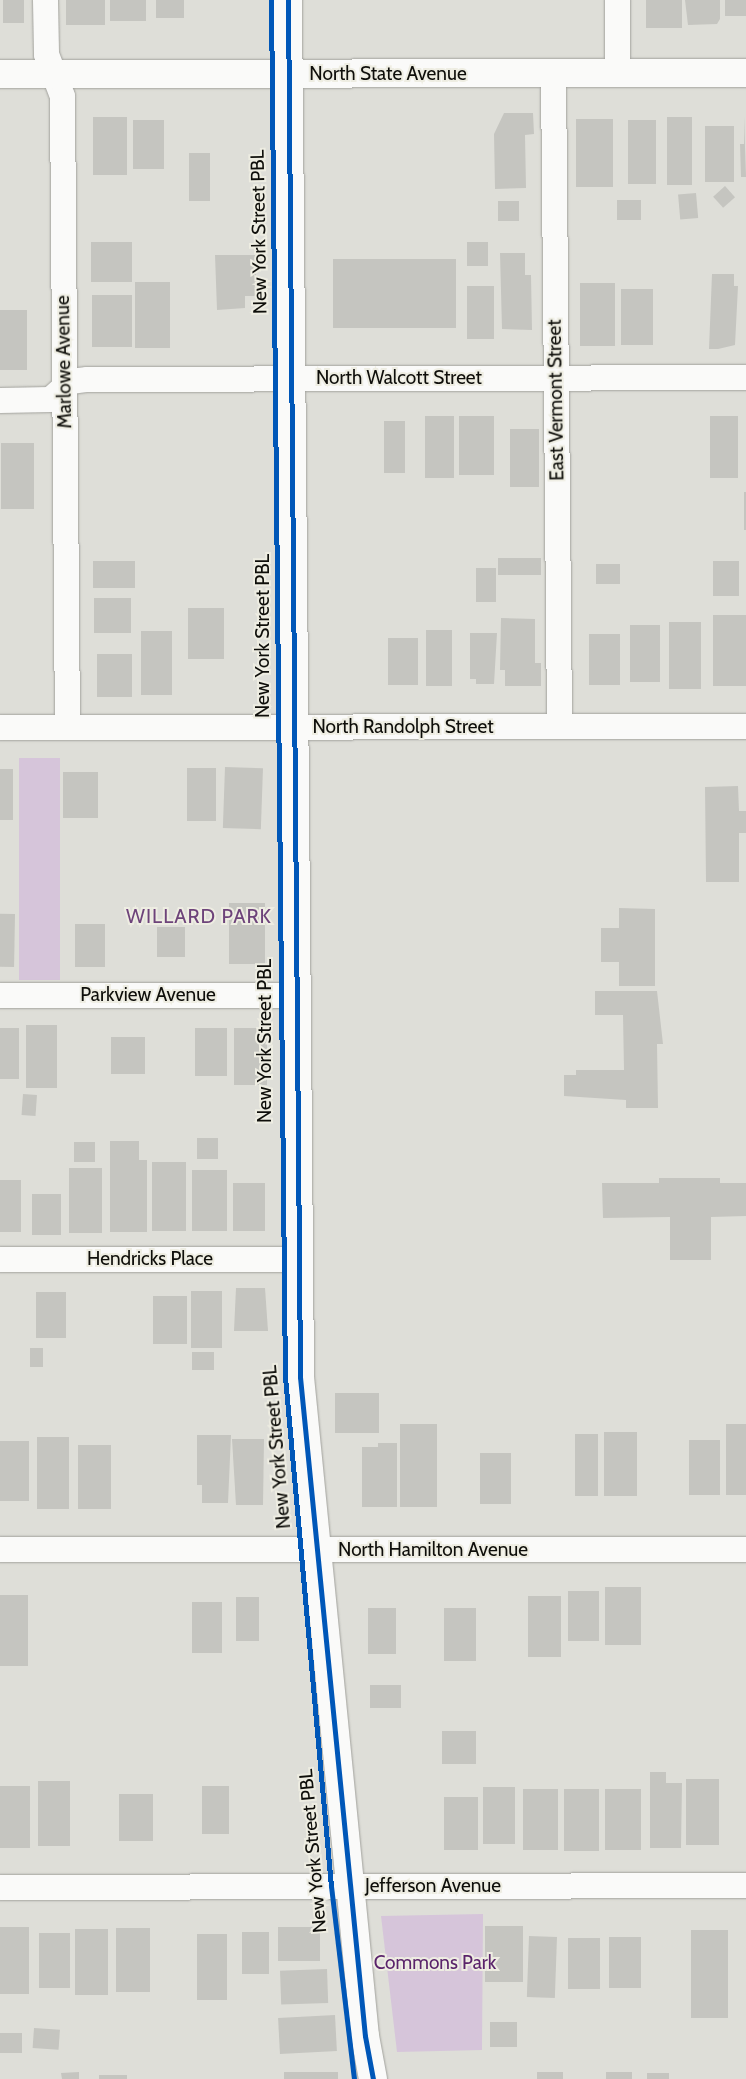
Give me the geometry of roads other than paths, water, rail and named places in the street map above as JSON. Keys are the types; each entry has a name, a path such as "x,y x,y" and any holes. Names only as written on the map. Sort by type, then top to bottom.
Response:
{"main road":[{"path":"288,0 300,1377 350,1886 373,2079"},
{"name":"North State Avenue","path":"0,74 746,73"}],"street":[{"name":"Marlowe Avenue","path":"45,0 46,54 62,96 67,727"},
{"path":"617,0 617,73"},
{"name":"East Vermont Street","path":"553,73 559,726"},
{"name":"North Walcott Street","path":"0,400 45,400 57,396 65,386 74,380 87,379 746,377"},
{"name":"North Randolph Street","path":"0,727 746,726"},
{"name":"Parkview Avenue","path":"0,995 297,994"},
{"name":"Hendricks Place","path":"0,1259 299,1259"},
{"name":"North Hamilton Avenue","path":"0,1549 746,1549"},
{"name":"Jefferson Avenue","path":"0,1887 746,1885"}],"district":[{"name":"WILLARD PARK","path":"199,916"}],"park label":[{"name":"Commons Park","path":"435,1963"}]}
